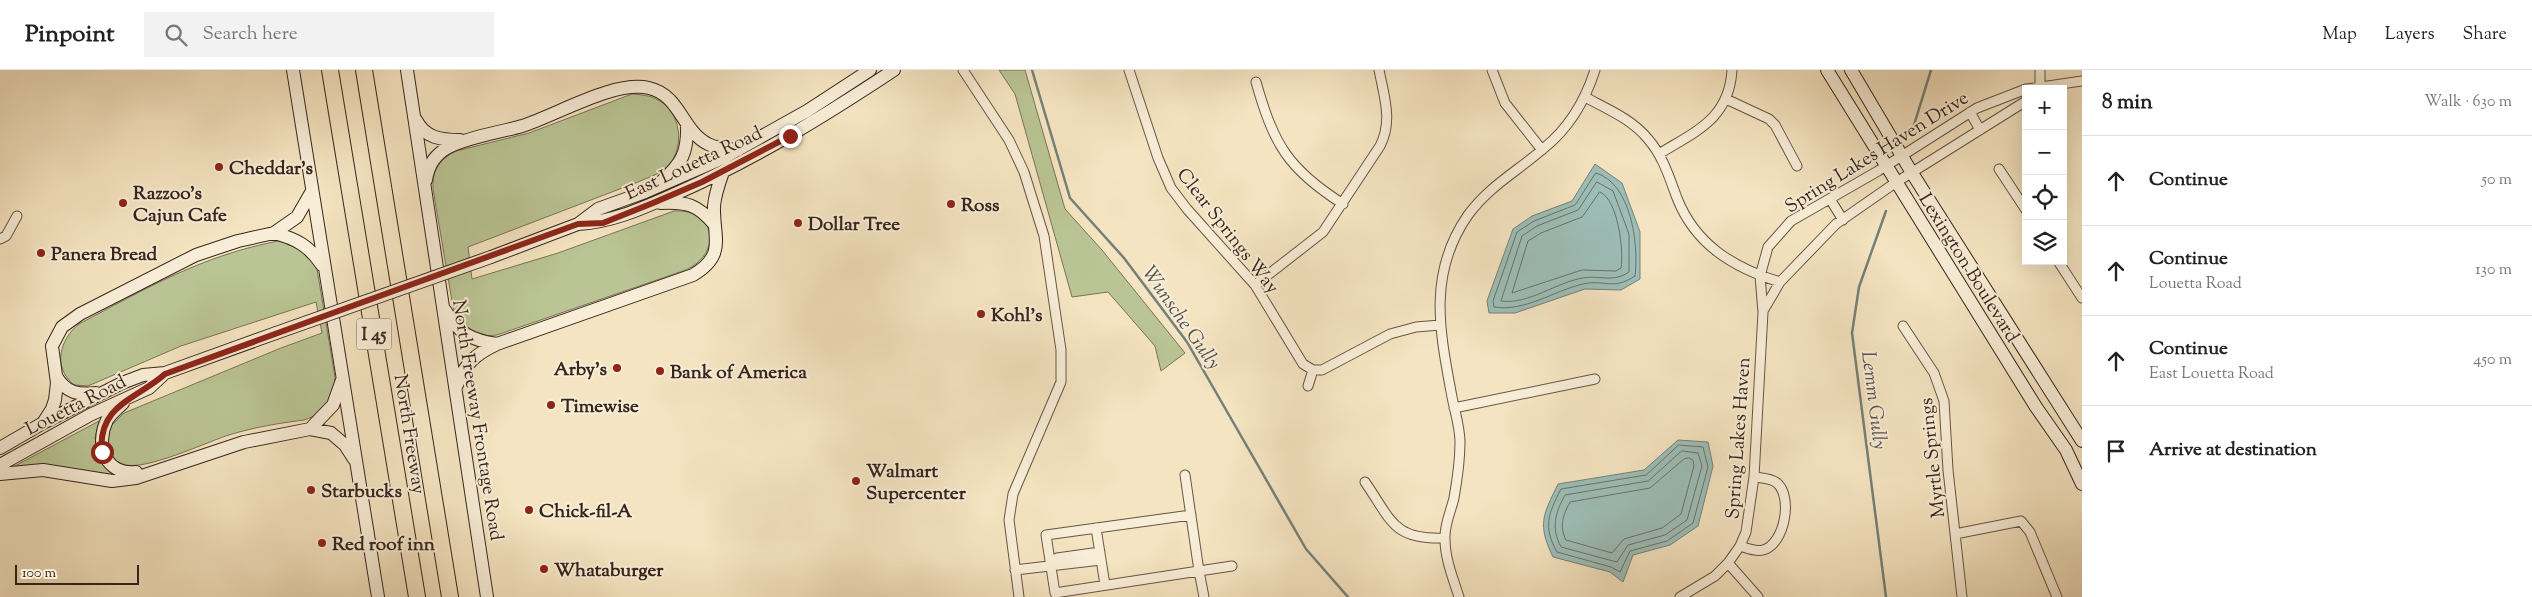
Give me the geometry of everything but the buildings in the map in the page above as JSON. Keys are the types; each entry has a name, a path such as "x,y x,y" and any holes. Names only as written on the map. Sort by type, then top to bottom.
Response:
{"highway":[{"name":"North Freeway","path":"330,70 417,597"},
{"name":"North Freeway","path":"364,70 450,597"}],"main road":[{"path":"294,70 324,268 378,597"},
{"name":"North Freeway Frontage Road","path":"407,70 487,597"},
{"name":"East Louetta Road","path":"276,333 491,257 578,224 598,209 656,188 738,150 797,116 870,70"},
{"name":"East Louetta Road","path":"578,224 603,223 723,172 790,136 894,70"},
{"name":"Lexington Boulevard","path":"1827,70 1895,183 2036,407 2066,450 2082,484"},
{"name":"Lexington Boulevard","path":"1850,70 1912,173 2082,441"},
{"path":"424,188 428,168 437,155 448,148 468,140 524,126 614,90 629,86 650,88 667,96 696,136 709,145 738,150"},
{"path":"414,116 420,129 430,136 444,140 468,140"},
{"path":"790,136 797,116"},
{"path":"656,188 677,167 684,155 688,139 687,124"},
{"path":"456,387 462,371 470,359 497,344 693,275 704,269 712,259 717,241 715,196 723,172"},
{"path":"43,423 55,400 56,376 52,358 52,346 62,327 80,314 196,255 238,241 274,233 297,217 312,191"},
{"path":"653,203 683,202 696,206 715,225"},
{"path":"274,233 301,242 314,253 324,268"},
{"path":"443,306 452,321 463,333 477,341 497,344"},
{"name":"Louetta Road","path":"0,448 103,392 143,375 165,374 276,333"},
{"name":"Louetta Road","path":"0,465 50,436 149,388 165,374"},
{"path":"56,376 65,388 72,392 82,395 103,392"},
{"path":"310,429 333,405 343,377"},
{"path":"128,398 108,418 101,441 102,452 108,463 117,470 131,473 156,471"},
{"path":"0,474 43,470 112,480 136,478 244,442 310,429 331,433 345,445 357,464"}],"street":[{"path":"963,70 1009,140 1024,172 1044,236 1061,350 1061,382 1058,393 1014,494 1009,520 1019,597"},
{"name":"Clear Springs Way","path":"1129,70 1158,158 1171,188 1187,209 1255,285 1301,362 1313,370"},
{"path":"1255,285 1323,232 1380,146 1386,132 1387,112 1379,70"},
{"path":"1492,70 1505,103 1542,150"},
{"path":"1459,597 1447,562 1445,538 1454,497 1460,441 1440,326 1439,306 1444,275 1451,248 1462,224 1487,193 1542,150 1563,130 1584,97 1595,70"},
{"path":"1659,154 1707,124 1718,113 1726,99 1732,70"},
{"path":"2039,85 2040,70"},
{"name":"Spring Lakes Haven Drive","path":"2051,85 2082,80"},
{"path":"1256,82 1269,125 1285,155 1306,178 1343,204"},
{"name":"Spring Lakes Haven Drive","path":"1763,312 1760,276 1768,247 1791,221 1886,166 1970,112 2008,94 2022,90"},
{"path":"1584,97 1632,124 1648,139 1659,154 1685,216 1699,236 1720,255 1760,276 1780,282"},
{"path":"1726,99 1769,119 1775,125 1797,166"},
{"name":"Spring Lakes Haven Drive","path":"1763,312 1780,282 1843,220 1895,183 2022,104"},
{"path":"1970,112 1980,130"},
{"path":"1999,169 2022,204"},
{"path":"1830,199 1843,220"},
{"path":"0,239 6,236 17,216"},
{"path":"2061,265 2082,298"},
{"name":"Spring Lakes Haven","path":"1680,597 1714,576 1728,563 1740,546 1750,518 1763,312"},
{"path":"1308,386 1313,370 1326,368 1390,334 1416,327 1440,326"},
{"name":"Myrtle Springs","path":"1903,326 1934,373 1944,401 1948,470 1962,597"},
{"path":"1454,408 1595,380"},
{"path":"1184,476 1204,597"},
{"path":"1740,546 1755,550 1766,549 1772,544 1783,526 1784,497 1780,487 1772,480 1754,477"},
{"path":"1365,482 1395,526 1407,535 1422,539 1445,538"},
{"path":"1191,515 1096,532 1046,535 1055,593 1232,566"},
{"path":"1955,534 2020,521 2030,532 2057,597"},
{"path":"1096,532 1105,585"},
{"path":"1015,570 1050,565 1060,566 1101,556"},
{"path":"1728,563 1758,597"}],"green space":[{"path":"999,70 1025,70 1065,209 1102,250 1185,353 1161,371 1155,346 1108,292 1072,297 1015,94"},
{"path":"632,94 655,98 666,105 672,113 676,121 679,139 674,157 669,165 659,173 638,182 468,247 472,279 558,253 674,211 688,212 699,217 706,225 710,234 709,245 705,255 696,264 683,271 497,335 481,335 469,330 459,321 453,307 433,189 434,176 438,166 456,151 529,133"},
{"path":"278,241 288,241 316,263 335,377 333,393 328,404 319,413 304,420 232,434 160,460 132,466 117,461 113,458 109,449 109,428 124,413 322,333 316,302 181,346 88,386 74,385 67,378 63,370 61,353 63,345 72,330 79,324 128,298 199,264 250,247"},
{"path":"99,421 95,438 97,449 121,475 13,467"}],"water":[{"path":"1595,164 1622,183 1640,232 1640,279 1621,290 1585,289 1515,313 1489,313 1487,301 1513,229 1532,216 1572,201"},
{"path":"1678,440 1708,442 1713,466 1698,526 1670,545 1633,555 1623,582 1610,572 1553,557 1545,536 1544,520 1558,484 1644,470"}],"waterway":[{"name":"Wunsche Gully","path":"1032,70 1070,198 1124,258 1187,342 1306,549 1348,597"},
{"name":"Lemm Gully","path":"1914,125 1931,70"},
{"name":"Lemm Gully","path":"1886,211 1859,287 1852,333 1886,597"}],"place":[{"name":"Cheddar's","path":"219,167"},
{"name":"Razzoo's Cajun Cafe","path":"123,203"},
{"name":"Ross","path":"951,204"},
{"name":"Dollar Tree","path":"798,223"},
{"name":"Panera Bread","path":"41,253"},
{"name":"Kohl's","path":"981,314"},
{"name":"Arby's","path":"617,368"},
{"name":"Bank of America","path":"660,371"},
{"name":"Timewise","path":"551,405"},
{"name":"Walmart Supercenter","path":"856,481"},
{"name":"Starbucks","path":"311,490"},
{"name":"Chick-fil-A","path":"529,510"},
{"name":"Red roof inn","path":"322,543"},
{"name":"Whataburger","path":"544,569"}],"route":[{"path":"102,452 103,429 108,418 128,398 149,388 165,374 578,224 603,223 697,184 790,136"}]}
